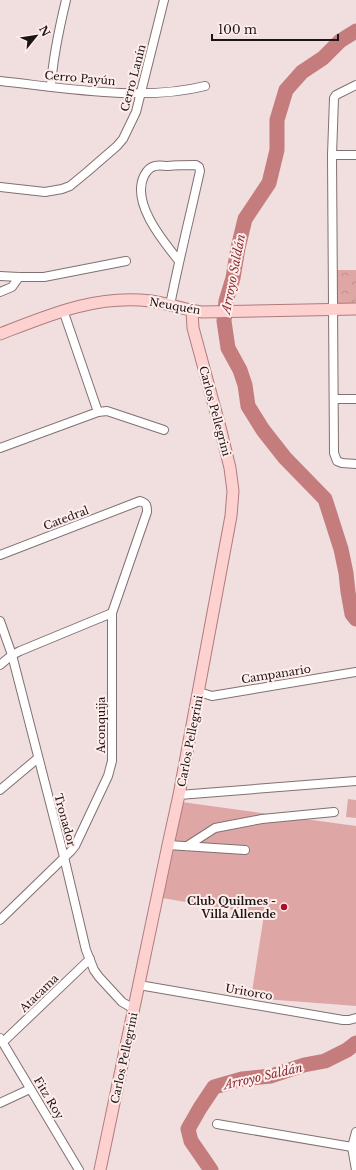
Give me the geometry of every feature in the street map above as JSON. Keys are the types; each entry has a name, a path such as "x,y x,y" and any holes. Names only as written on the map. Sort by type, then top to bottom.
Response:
{"main road":[{"name":"Neuquén","path":"0,334 63,310 88,304 116,300 136,300 170,304 192,311 214,312 356,309"},
{"name":"Carlos Pellegrini","path":"100,1170 179,795 231,516 233,491 227,456 193,328 192,311"}],"street":[{"path":"51,86 52,70 66,0"},
{"name":"Cerro Lanín","path":"0,187 45,192 62,189 70,186 117,146 123,139 133,119 142,94 164,0"},
{"name":"Cerro Payún","path":"0,81 142,94 192,90 205,86"},
{"path":"356,85 336,95 334,98 332,155 334,453 337,460 342,463 356,464"},
{"path":"332,155 356,156"},
{"path":"170,304 200,171 199,167 196,165 155,166 146,172 141,182 142,196 151,221 165,244 179,261"},
{"path":"0,276 44,277 126,261"},
{"path":"0,292 12,287 19,277"},
{"path":"63,310 98,412"},
{"path":"334,399 356,399"},
{"path":"0,448 98,412 107,412 164,430"},
{"name":"Catedral","path":"0,555 140,501"},
{"name":"Aconquija","path":"0,920 75,846 108,776 112,761 112,613 147,512 147,506 144,502 140,501"},
{"path":"0,665 12,655 112,613"},
{"name":"Tronador","path":"0,621 12,655 86,950 94,970 99,977 122,1002 134,1009"},
{"name":"Campanario","path":"199,692 212,696 356,672"},
{"path":"0,790 38,758"},
{"path":"179,795 356,781"},
{"path":"187,846 215,828 262,819 334,812"},
{"path":"168,845 245,850"},
{"name":"Atacama","path":"1,1040 90,960"},
{"name":"Uritorco","path":"139,985 343,1020 356,1018"},
{"name":"Fitz Roy","path":"1,1040 79,1170"},
{"path":"0,1103 30,1089"},
{"path":"217,1124 352,1147"},
{"path":"356,1132 352,1147 356,1170"}],"green space":[{"path":"333,270 356,270 356,309 334,309"},
{"path":"348,799 356,800 356,818 346,817"},
{"name":"Club Quilmes - Villa Allende","path":"182,802 356,826 356,1006 251,998 264,915 162,898"}],"waterway":[{"name":"Arroyo Saldán","path":"356,31 340,41 323,58 302,72 286,90 277,120 277,150 269,183 245,219 233,278 226,301 224,321 228,348 240,370 245,385 248,406 263,430 285,458 325,499 341,549 352,614 356,619"},
{"name":"Arroyo Saldán","path":"211,1170 191,1141 188,1129 214,1087 242,1079 271,1076 304,1065 325,1061 347,1050 356,1043"}],"place":[{"name":"Club Quilmes - Villa Allende","path":"284,907"}]}
